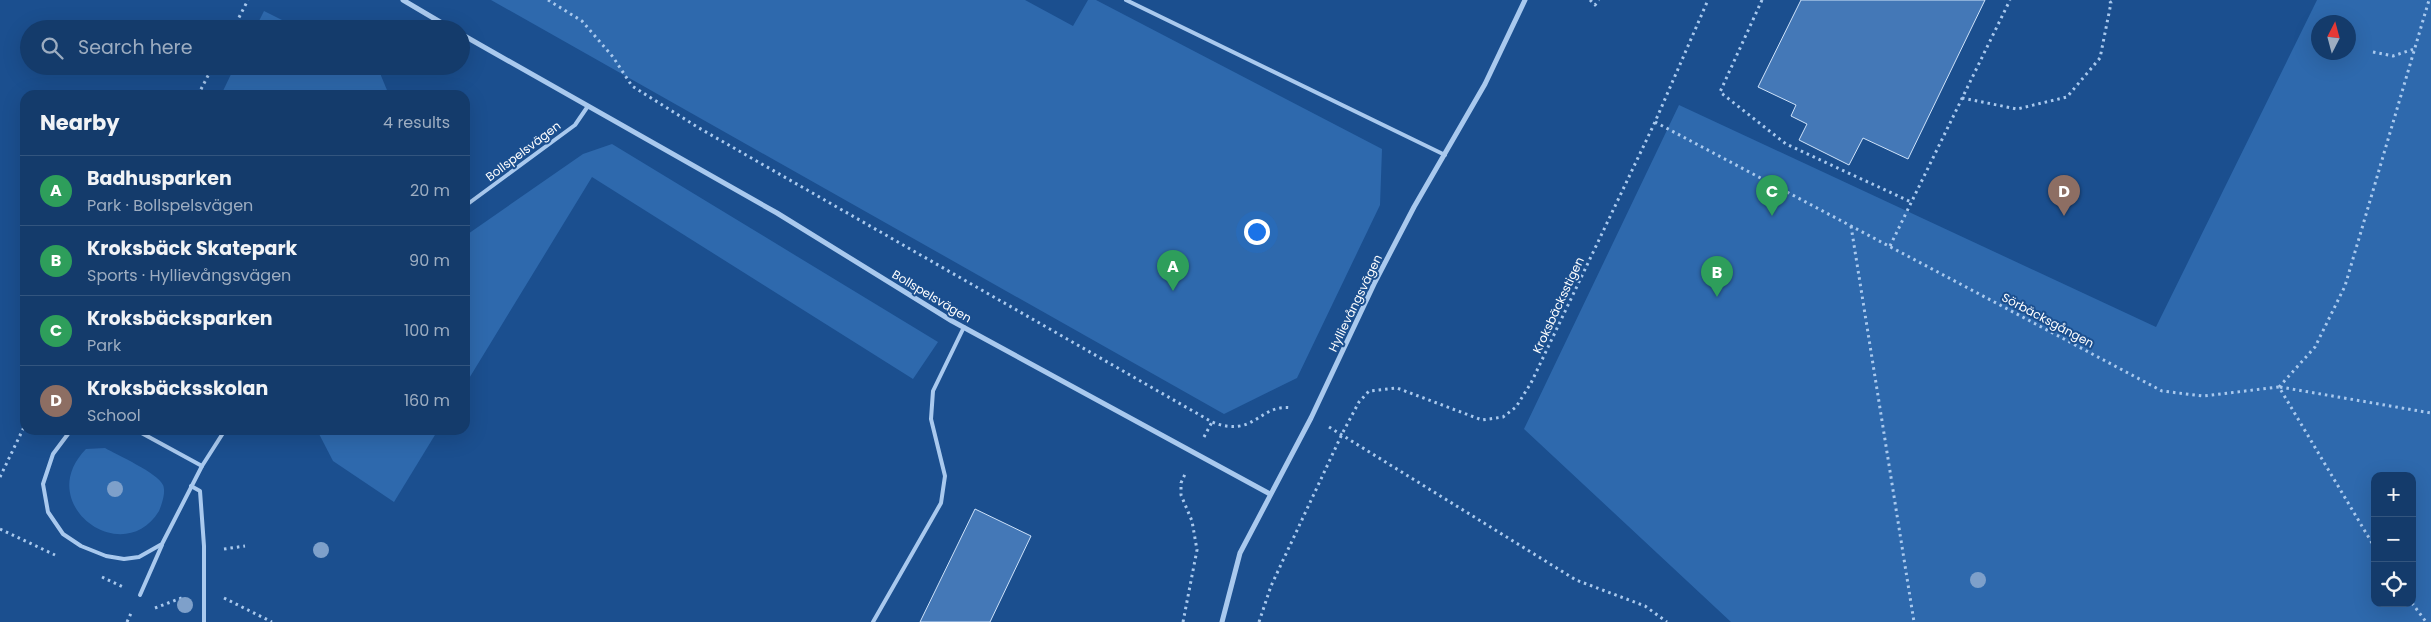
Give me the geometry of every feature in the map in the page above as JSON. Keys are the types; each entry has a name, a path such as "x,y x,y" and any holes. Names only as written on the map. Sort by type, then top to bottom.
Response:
{"street":[{"path":"403,0 437,20"},
{"name":"Hyllievångsvägen","path":"1222,622 1240,553 1310,418 1375,282 1414,208 1485,84 1525,0"},
{"name":"Bollspelsvägen","path":"470,39 777,213 964,327 1270,494"}],"lane":[{"path":"1126,0 1445,155"},
{"name":"Bollspelsvägen","path":"470,202 575,124 588,106"},
{"path":"873,622 941,503 945,476 931,419 933,391 964,327"},
{"path":"67,435 53,454 43,484 48,512 63,534 81,546 106,556 124,559 139,557 162,544"},
{"path":"145,435 202,466"},
{"path":"140,595 162,544 202,466 221,435"},
{"path":"192,486 200,491 204,546 204,622"}],"path":[{"path":"238,20 248,0"},
{"path":"548,0 582,21 613,57 632,86 717,138 1212,422 1226,427 1249,425 1276,407 1293,408"},
{"path":"1590,0 1595,5 1599,0"},
{"name":"Kroksbäcksstigen","path":"1259,622 1271,586 1342,434 1359,402 1370,391 1397,388 1482,420 1503,417 1516,407 1531,383 1655,122 1708,0"},
{"path":"1762,0 1720,92 1786,144 1911,202"},
{"path":"1890,246 2010,0"},
{"path":"1962,98 2017,109 2067,97 2100,58 2111,3 2109,0"},
{"path":"2371,541 2279,387 2314,347 2345,286 2429,0"},
{"path":"2374,52 2393,56 2414,49"},
{"path":"201,90 208,75"},
{"name":"Sörbäcksgången","path":"1655,122 2162,391 2203,396 2279,387 2431,413"},
{"path":"1851,225 1914,622"},
{"path":"1202,440 1212,422"},
{"path":"1324,424 1576,580 1645,606 1668,622"},
{"path":"0,477 20,435"},
{"path":"1183,622 1197,550 1192,521 1181,495 1181,483 1185,474"},
{"path":"2415,607 2426,622 2431,619"}],"shaded area":[{"path":"491,0 1025,0 1073,26 1088,0 1096,0 1382,149 1380,205 1297,378 1224,414"},
{"path":"2317,0 2431,0 2431,622 1731,622 1524,429 1679,105 2156,327"},
{"path":"264,11 282,20 260,20"},
{"path":"231,75 381,75 387,90 223,90"},
{"path":"612,144 938,342 913,379 592,177 470,377 470,233 583,154"},
{"path":"320,435 435,435 394,502 333,461"},
{"path":"105,448 154,475 163,485 164,494 159,511 143,528 125,534 106,532 89,523 76,508 70,490 72,470 86,449"}],"building":[{"path":"1801,0 1985,0 1908,159 1863,138 1849,165 1799,140 1807,124 1791,116 1796,105 1758,87"},
{"path":"975,509 1031,536 990,622 920,622"}],"place":[{"name":"Kroksbäcksparken","path":"1772,216"},
{"name":"Kroksbäcksskolan","path":"2064,216"},
{"name":"Badhusparken","path":"1173,291"},
{"name":"Kroksbäck Skatepark","path":"1717,297"}]}
